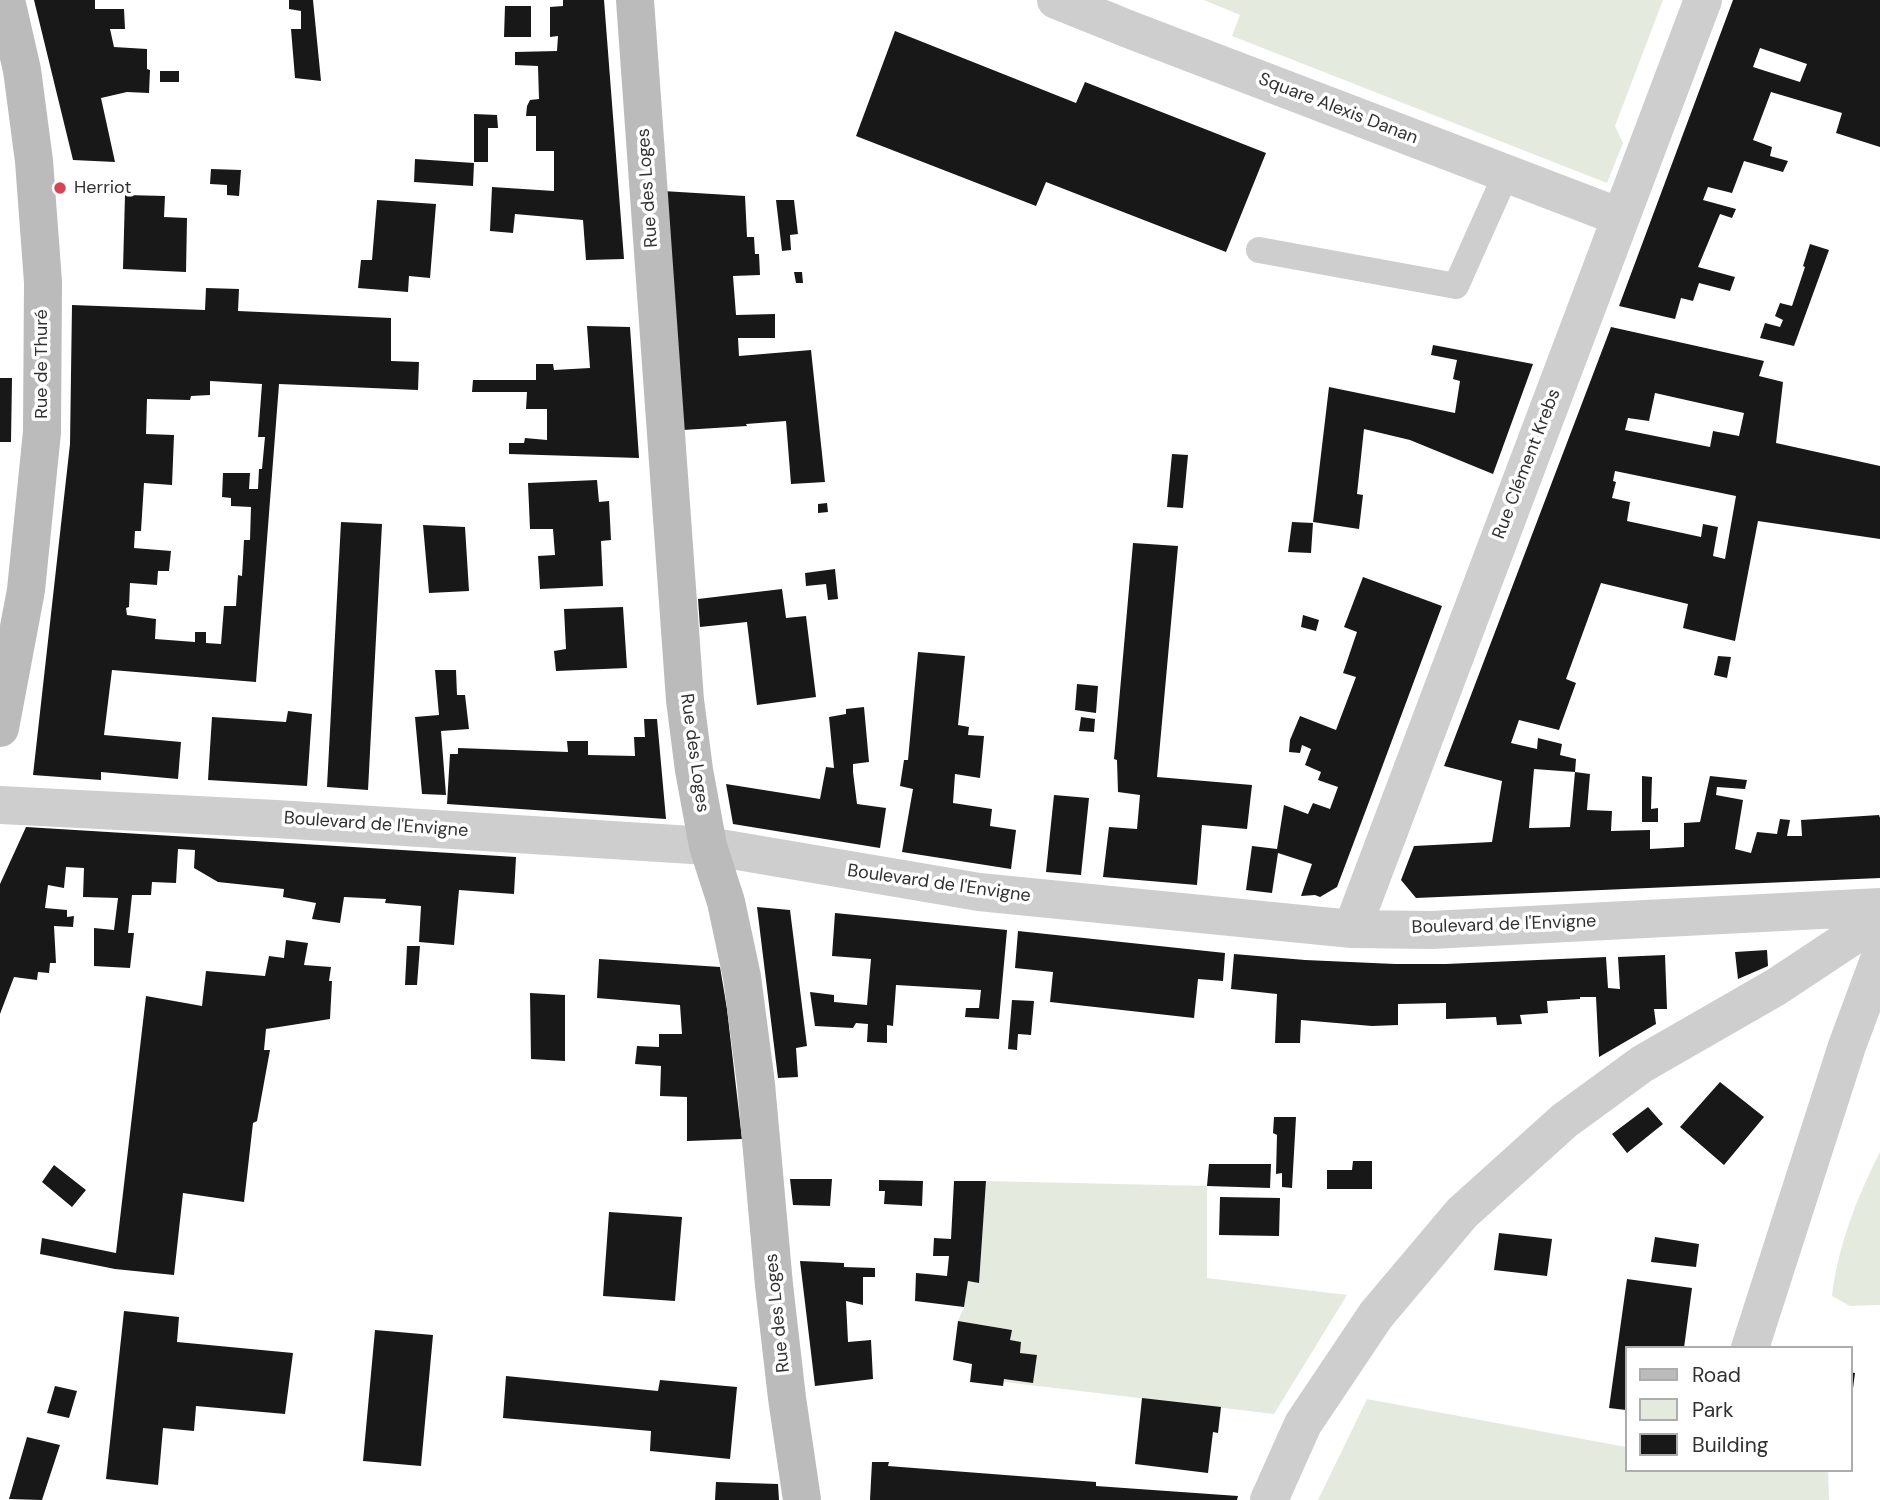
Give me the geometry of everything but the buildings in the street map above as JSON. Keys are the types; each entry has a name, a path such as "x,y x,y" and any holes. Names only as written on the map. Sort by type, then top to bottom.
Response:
{"street":[{"name":"Rue des Loges","path":"635,0 685,700 708,846 726,902 742,977 756,1084 774,1285 802,1500"},
{"name":"Square Alexis Danan","path":"1056,0 1620,217"},
{"name":"Rue Clément Krebs","path":"1352,929 1703,0"},
{"name":"Rue de Thuré","path":"0,728 26,590 42,418 43,282 34,161 22,70 5,6"},
{"name":"Boulevard de l'Envigne","path":"0,805 708,846 979,892 1352,929 1432,930 1880,907"},
{"path":"1269,1500 1303,1424 1376,1315 1462,1213 1564,1121 1642,1064 1776,987 1880,918"},
{"path":"1751,1346 1847,1046 1880,957"}],"lane":[{"path":"1259,250 1456,286 1506,173"}],"green space":[{"path":"1204,0 1663,0 1615,126 1623,143 1607,183 1232,36 1240,15"},
{"path":"1880,1152 1880,1305 1850,1306 1832,1296 1835,1277 1850,1222"},
{"path":"986,1181 1207,1186 1207,1278 1347,1295 1274,1414 1004,1382 1004,1379 1033,1382 1037,1356 1020,1353 1021,1342 1010,1340 1012,1330 958,1321 964,1307 968,1281 979,1283"},
{"path":"1367,1399 1624,1447 1624,1472 1828,1472 1829,1500 1318,1500"}],"place":[{"name":"Herriot","path":"60,188"}]}
